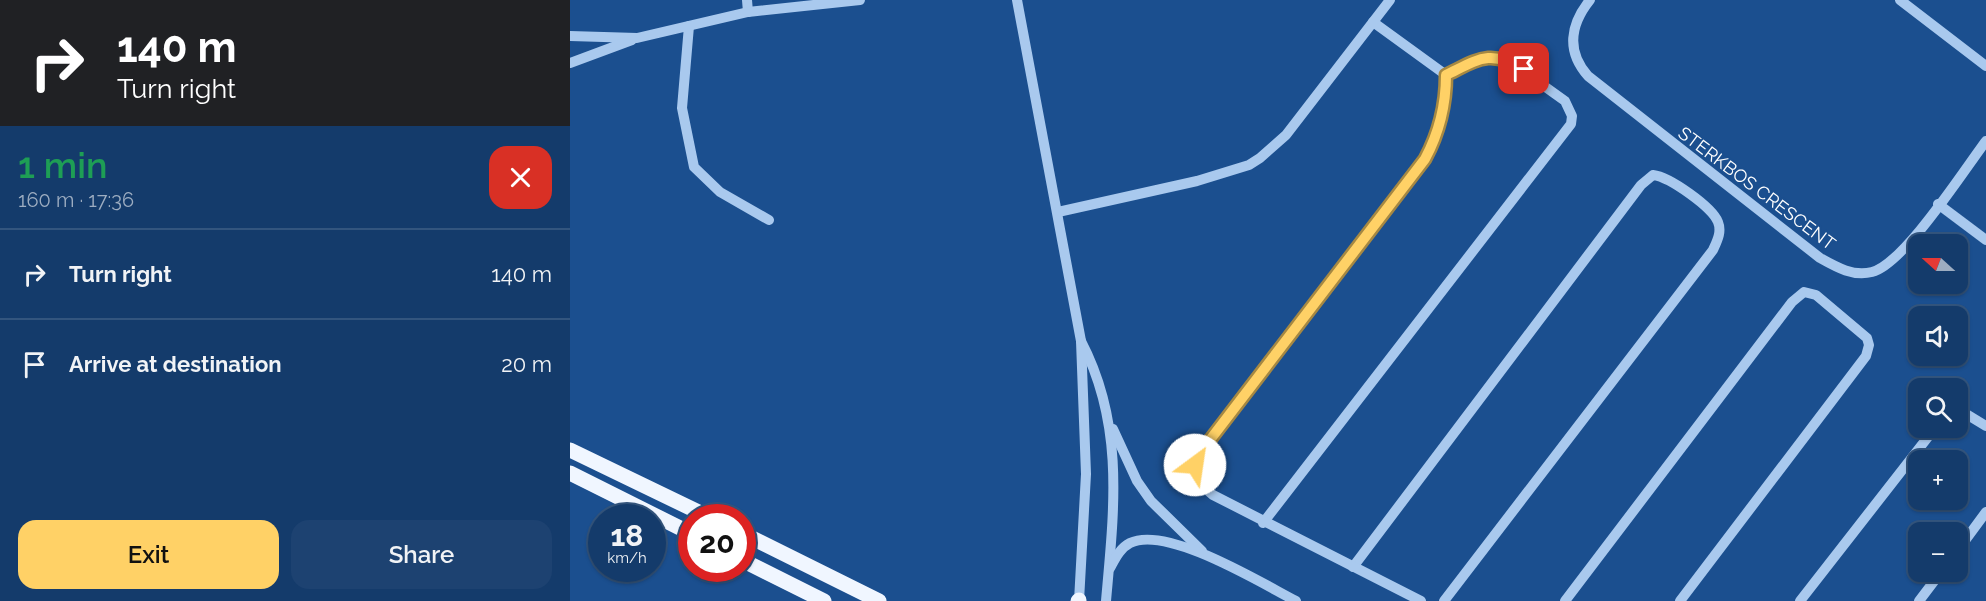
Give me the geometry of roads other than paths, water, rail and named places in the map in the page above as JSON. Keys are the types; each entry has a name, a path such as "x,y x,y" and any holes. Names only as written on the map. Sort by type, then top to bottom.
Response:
{"main road":[{"path":"570,450 682,504"},
{"path":"570,473 678,527"},
{"path":"756,540 879,601"},
{"path":"756,567 824,601"}],"street":[{"path":"747,0 748,12"},
{"path":"570,63 637,38 748,12 860,0"},
{"path":"1017,0 1081,340 1086,474 1078,601"},
{"path":"1058,212 1197,181 1255,161 1286,135 1390,0"},
{"name":"STERKBOS CRESCENT","path":"1590,0 1572,31 1576,58 1588,76 1820,258 1846,271 1869,273 1881,269 1900,253 1986,141"},
{"path":"1900,0 1986,66"},
{"path":"1373,22 1446,75"},
{"path":"689,26 682,108 694,167 720,192 769,220"},
{"path":"570,36 637,38"},
{"path":"1263,523 1571,124 1572,116 1565,102 1509,61 1487,57 1446,75"},
{"path":"1420,601 1263,523 1204,488 1197,478 1197,457 1425,159 1433,145 1444,107 1446,75"},
{"path":"1353,567 1641,184 1653,175 1665,178 1714,215 1719,231 1713,250 1444,601"},
{"path":"1938,204 1986,240"},
{"path":"1565,601 1792,302 1804,292 1816,295 1867,338 1869,345 1866,356 1680,601"},
{"path":"1081,340 1092,363 1110,423 1137,481 1151,501 1204,553"},
{"path":"1968,415 1986,426"},
{"path":"1106,601 1114,506 1110,423"},
{"path":"1800,601 1927,438"},
{"path":"1968,536 1986,512"},
{"path":"1108,572 1120,551 1129,543 1158,540 1204,553 1296,601"},
{"path":"1919,601 1933,582"}]}
